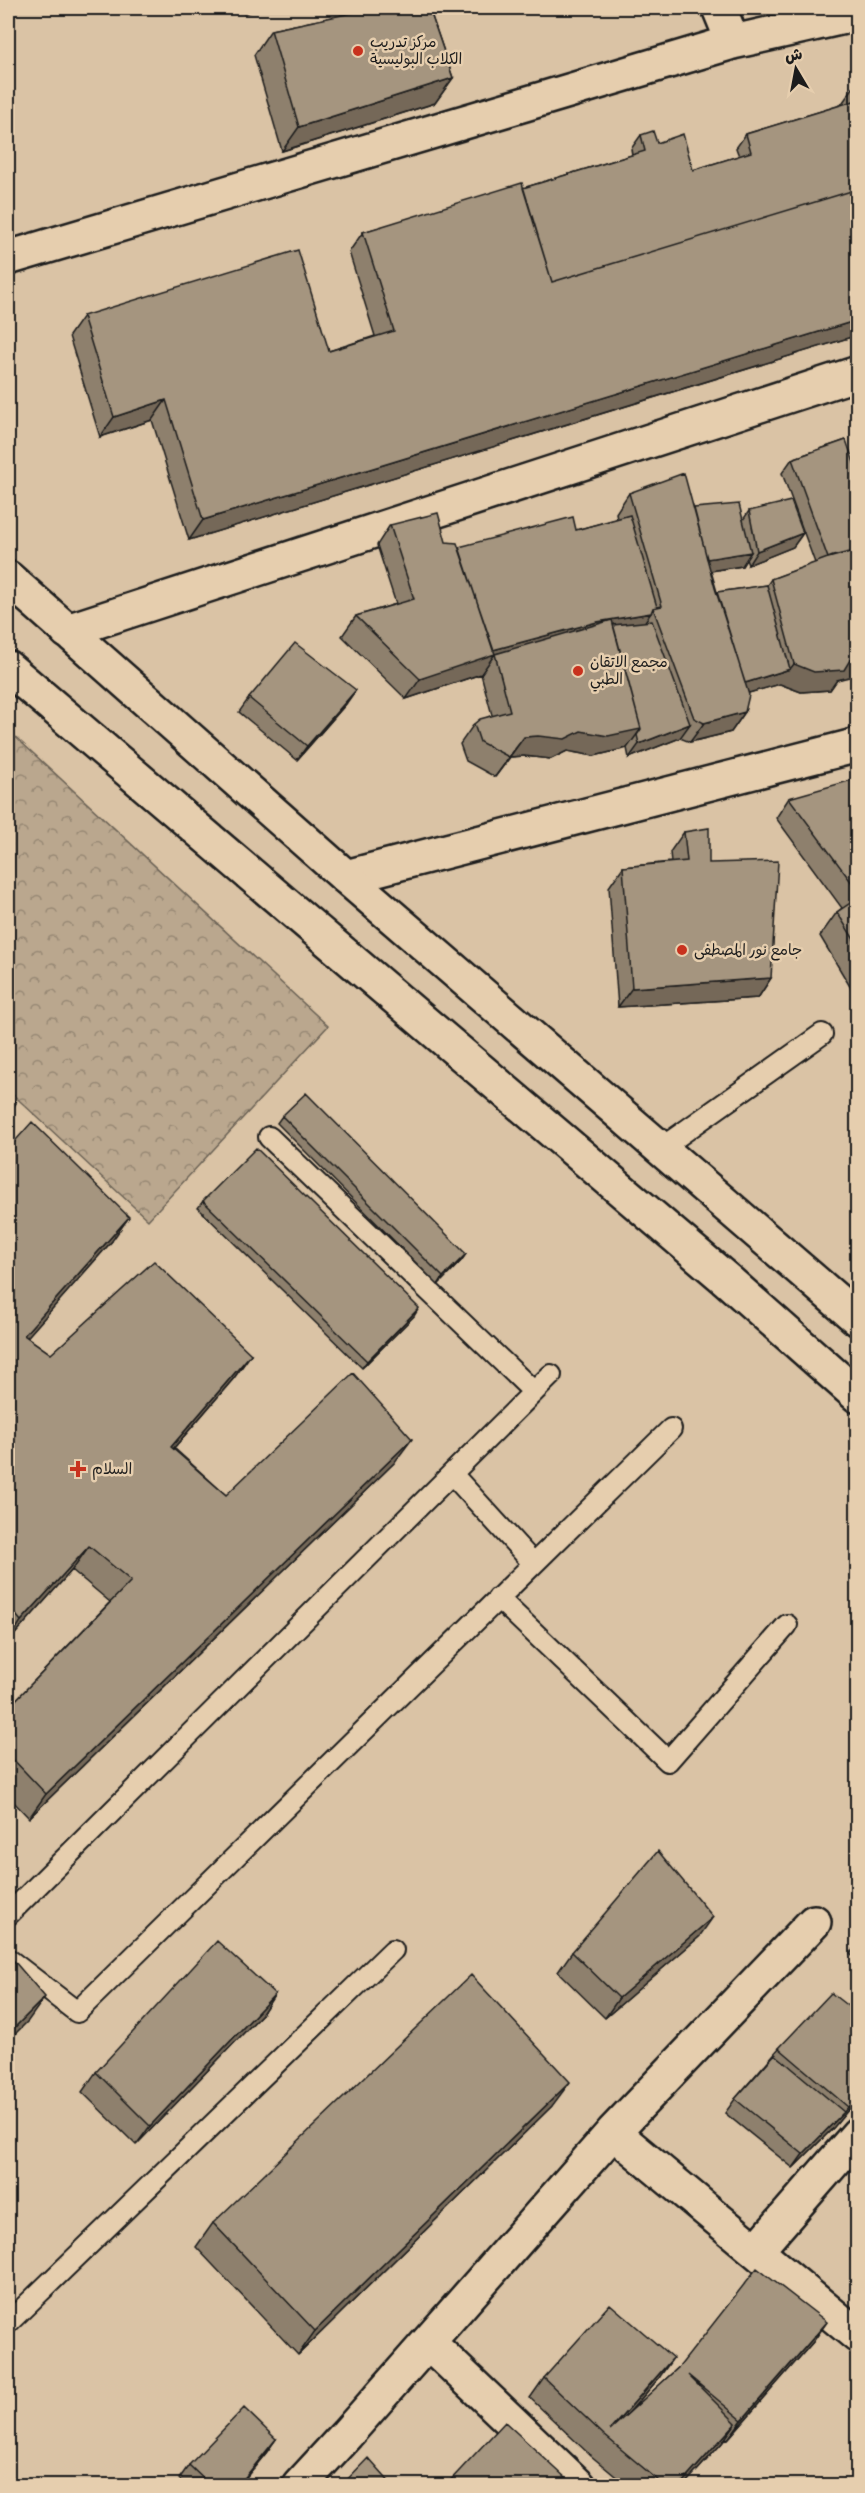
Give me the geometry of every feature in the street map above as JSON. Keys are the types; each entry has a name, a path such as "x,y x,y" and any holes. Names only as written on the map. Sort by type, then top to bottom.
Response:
{"street":[{"path":"719,8 733,42"},
{"path":"8,258 733,42 858,14"},
{"path":"67,631 858,373"},
{"path":"8,578 346,877 858,1319"},
{"path":"8,668 727,1280 858,1396"},
{"path":"346,877 858,745"},
{"path":"299,2486 613,2132 814,1922"},
{"path":"613,2132 858,2336"},
{"path":"756,2251 858,2134"},
{"path":"428,2342 579,2486"}],"lane":[{"path":"660,1149 822,1034"},
{"path":"269,1137 534,1392"},
{"path":"8,1915 551,1375"},
{"path":"8,1959 77,2012 671,1428"},
{"path":"452,1474 533,1563"},
{"path":"498,1598 668,1761 787,1625"},
{"path":"8,2323 393,1950"}],"green space":[{"path":"8,730 328,1026 148,1220 8,1090"}],"building":[{"path":"375,8 429,8 453,78 299,127 271,30"},
{"path":"854,101 858,111 858,189 552,282 523,188 645,151 641,135 653,131 657,143 683,134 693,170 751,152 746,134"},
{"path":"522,183 552,282 858,189 858,320 203,520 166,400 114,417 83,316 298,250 329,351 394,331 363,232"},
{"path":"846,440 858,474 858,550 828,558 792,459"},
{"path":"684,473 715,588 749,695 745,712 704,723 694,718 653,608 662,606 629,493"},
{"path":"791,501 803,533 757,551 749,511"},
{"path":"739,504 751,552 707,559 694,508"},
{"path":"438,513 446,542 457,543 495,654 420,679 356,616 414,599 390,525"},
{"path":"630,515 657,607 653,608 651,613 597,622 493,650 459,547 573,517 576,530"},
{"path":"858,550 858,658 850,660 844,670 814,672 794,664 771,579 833,556"},
{"path":"767,585 790,669 745,683 717,592"},
{"path":"612,620 641,729 608,736 581,731 565,739 524,737 509,757 480,742 474,724 480,719 510,711 495,654"},
{"path":"652,621 690,724 639,744 637,735 641,729 613,625"},
{"path":"295,643 356,690 307,746 249,698"},
{"path":"852,780 858,788 858,891 789,798"},
{"path":"709,828 709,863 778,861 771,978 632,988 623,867 687,861 684,832"},
{"path":"858,898 858,946 837,912"},
{"path":"8,1093 16,1103 8,1110"},
{"path":"306,1093 466,1254 443,1277 282,1116"},
{"path":"32,1122 129,1217 24,1335 51,1354 154,1261 251,1354 171,1447 226,1495 353,1373 412,1439 46,1794 8,1754 8,1708 131,1581 89,1546 21,1621 8,1605 8,1149"},
{"path":"256,1148 419,1308 367,1361 203,1201"},
{"path":"658,1851 713,1917 619,1998 572,1952"},
{"path":"217,1941 275,1994 150,2126 96,2072"},
{"path":"8,1954 45,1997 8,2034"},
{"path":"471,1975 570,2082 315,2331 213,2223"},
{"path":"831,1993 858,2014 858,2095 848,2107 779,2048"},
{"path":"775,2054 844,2112 803,2154 735,2099"},
{"path":"757,2268 827,2322 742,2420 688,2375 736,2423 679,2486 665,2486 604,2435 544,2378 610,2304 673,2358 610,2430 680,2366"},
{"path":"244,2408 276,2439 238,2486 211,2486 189,2465"},
{"path":"505,2422 567,2479 574,2486 445,2486"},
{"path":"368,2458 393,2486 341,2486"}],"place":[{"name":"مركز تدريب الكلاب البوليسية","path":"358,51"},
{"name":"مجمع الاتقان الطبي","path":"578,671"},
{"name":"جامع نور المصطفى","path":"682,950"},
{"name":"السلام","path":"78,1469"}]}
